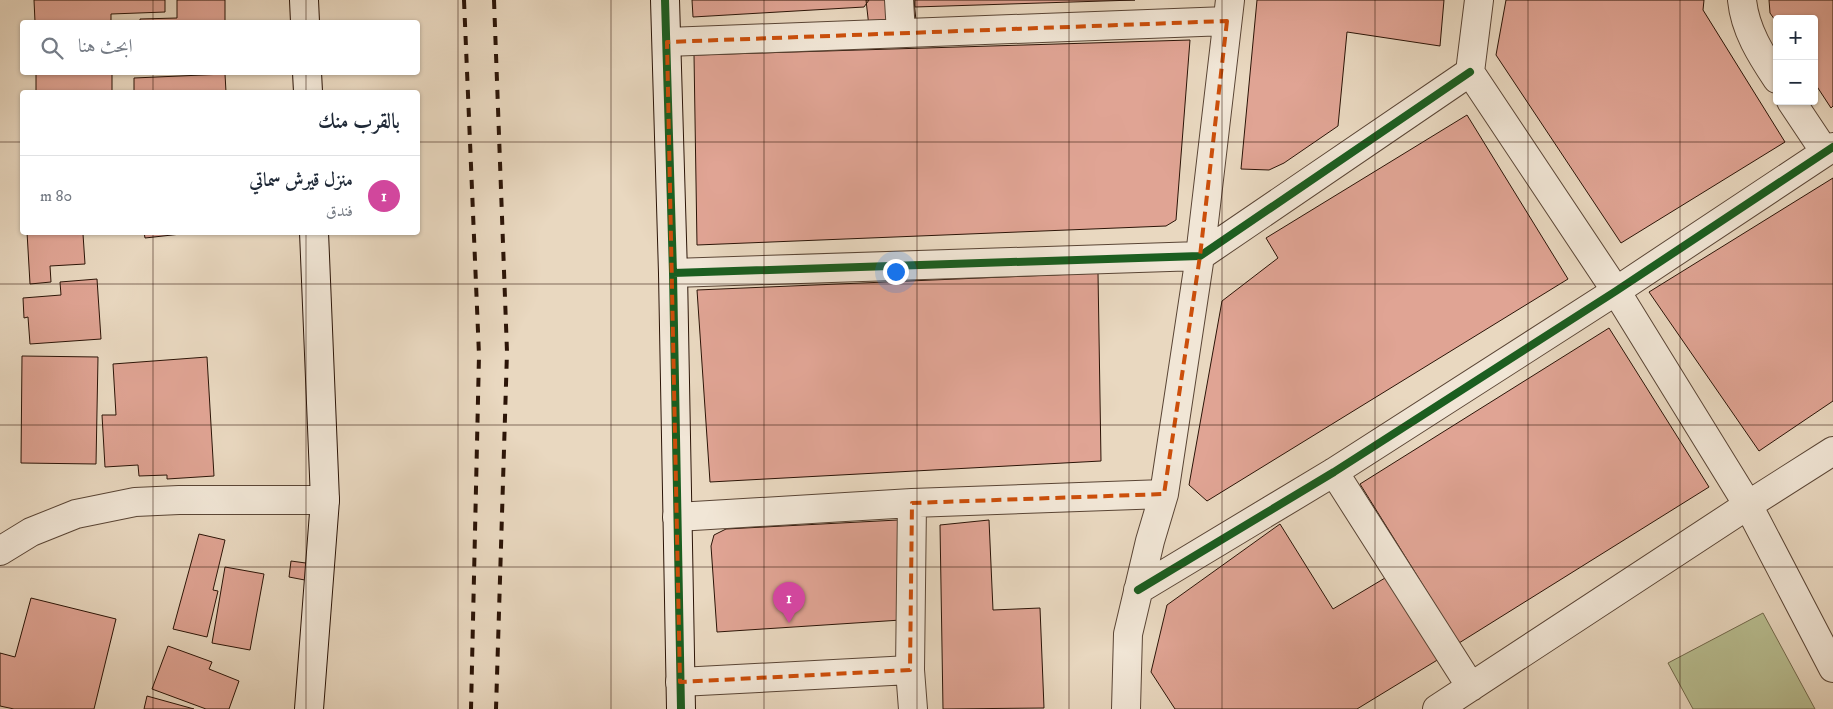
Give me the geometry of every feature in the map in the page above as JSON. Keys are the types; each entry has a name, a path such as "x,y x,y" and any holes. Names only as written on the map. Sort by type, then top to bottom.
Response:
{"street":[{"path":"304,0 305,20"},
{"path":"665,0 674,274 681,709"},
{"path":"899,0 901,33"},
{"path":"1479,0 1470,72 1616,291 1748,505 1833,668"},
{"path":"1742,0 1749,30 1762,57 1773,73"},
{"path":"667,42 901,33 1229,10 1200,256 1164,494 1128,634 1126,709"},
{"path":"674,274 1200,256 1470,72"},
{"path":"307,75 308,90"},
{"path":"1138,590 1334,472 1616,291 1829,150 1795,105"},
{"path":"310,709 325,500 314,235"},
{"path":"1437,709 1833,451"},
{"path":"1334,472 1471,687"},
{"path":"677,517 912,503 1164,494"},
{"path":"0,551 31,532 76,514 135,502 179,500 325,500"},
{"path":"912,503 910,670 913,709"},
{"path":"680,682 910,670"}],"highlighted area":[{"path":"1227,21 1200,256 1164,494 912,503 910,670 680,682 667,42"}],"green space":[{"path":"1763,613 1815,709 1693,709 1668,663"}],"building":[{"path":"34,0 165,0 165,12 111,14 111,20 35,20"},
{"path":"177,0 225,0 225,20 140,20 177,18"},
{"path":"692,0 869,0 864,7 693,17"},
{"path":"866,0 914,0 917,31 870,36"},
{"path":"915,0 1135,0 915,7"},
{"path":"1257,0 1444,0 1440,46 1347,32 1338,126 1284,163 1269,170 1241,169"},
{"path":"1506,0 1704,0 1703,10 1785,142 1621,243 1496,55"},
{"path":"1769,0 1833,0 1833,106 1831,108 1818,88 1818,15 1773,15 1773,17 1770,13"},
{"path":"1190,40 1176,220 1166,226 697,245 694,55"},
{"path":"36,75 112,75 112,90 36,90"},
{"path":"225,75 226,90 134,90 134,78"},
{"path":"1467,115 1568,279 1207,501 1189,485 1222,301 1278,258 1266,238"},
{"path":"1833,178 1833,401 1759,451 1649,292"},
{"path":"27,235 83,235 85,264 50,266 51,282 30,284"},
{"path":"144,235 172,235 145,238"},
{"path":"1098,273 1101,461 710,482 697,290"},
{"path":"97,279 101,339 30,344 28,317 24,318 23,298 61,295 60,282"},
{"path":"1609,328 1709,487 1459,643 1360,484"},
{"path":"22,356 98,357 96,464 21,463"},
{"path":"207,357 214,476 167,479 167,475 139,476 138,465 105,467 102,415 116,415 113,364"},
{"path":"898,520 901,620 717,632 711,546 714,535 726,529"},
{"path":"989,520 993,610 1040,608 1044,708 943,709 940,525"},
{"path":"1280,524 1333,609 1385,578 1439,659 1357,709 1175,709 1151,672 1167,605"},
{"path":"199,534 225,540 213,590 218,591 207,637 173,629"},
{"path":"291,561 313,564 310,581 289,577"},
{"path":"225,567 264,574 250,650 212,643"},
{"path":"31,598 116,619 94,709 14,709 0,706 0,653 15,657"},
{"path":"168,646 212,662 209,669 239,681 229,709 206,709 152,689"},
{"path":"147,696 194,709 144,709"}],"railway":[{"path":"464,0 479,355 471,709"},
{"path":"494,0 507,352 496,709"}],"cycle path":[{"path":"665,0 673,273 681,709"},
{"path":"673,273 1200,256 1470,72"},
{"path":"1138,590 1334,472 1616,291 1833,147"}],"place":[{"name":"منزل قيرش سماتي","path":"789,623"}]}
